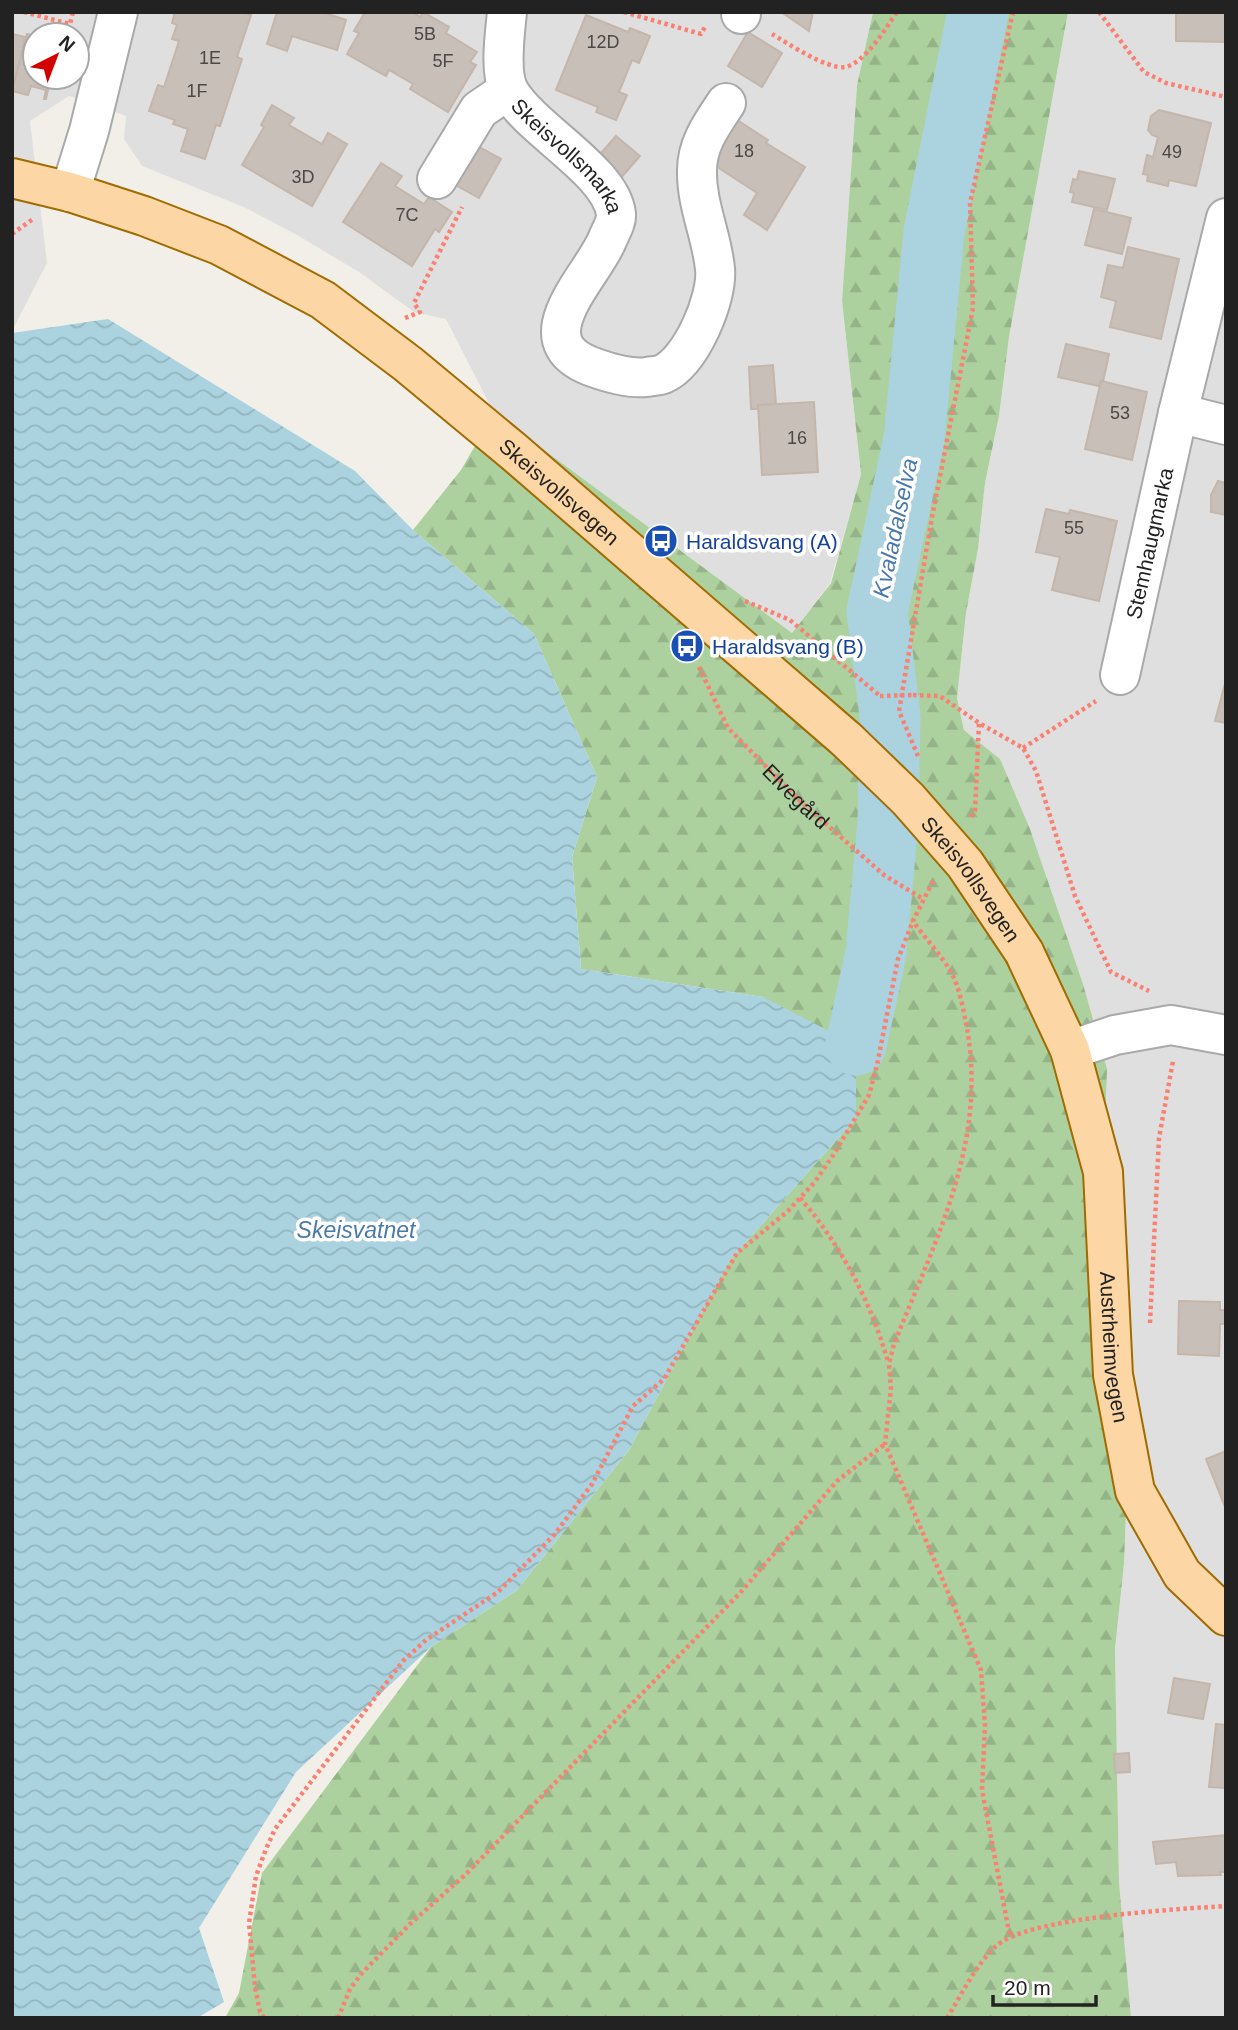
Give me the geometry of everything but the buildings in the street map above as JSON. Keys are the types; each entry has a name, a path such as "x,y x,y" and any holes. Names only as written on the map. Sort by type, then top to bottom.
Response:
{"main road":[{"name":"Skeisvollsvegen","path":"12,178 70,192 144,216 219,245 323,300 408,364 513,451 847,740 908,799 965,864 1024,951 1070,1049"},
{"name":"Austrheimvegen","path":"1070,1049 1102,1172 1113,1375 1135,1491 1182,1574 1226,1616"}],"street":[{"path":"70,192 89,131 118,12"},
{"name":"Skeisvollsmarka","path":"508,12 503,57 508,90 542,127 588,169 610,196 616,216 606,244 568,302 561,329 565,348 581,362 603,371 643,378 664,374 693,344 708,312 716,271 697,170 701,144 726,103"},
{"path":"437,179 479,110 508,90"},
{"name":"Stemhaugmarka","path":"1120,675 1178,414 1226,218"},
{"path":"1178,414 1226,425"},
{"path":"1070,1049 1115,1035 1171,1025 1226,1035"}],"path":[{"path":"24,12 70,24 73,12"},
{"path":"624,12 701,34 730,16 817,58 846,67 857,61 873,45 897,12"},
{"path":"919,758 899,711 932,517 973,308 970,203 1013,12"},
{"path":"1099,12 1144,72 1166,83 1226,97"},
{"path":"398,327 406,316 419,312 414,303 463,205 437,179"},
{"path":"745,601 790,620 880,696 913,695"},
{"name":"Elvegård","path":"699,667 727,729 802,802 884,875 923,899 913,921"},
{"path":"1023,748 1094,703 1120,675"},
{"path":"968,821 975,811 979,723"},
{"path":"264,2018 260,2012 255,1987 249,1923 256,1876 275,1829 403,1661 426,1640 498,1592 555,1534 592,1484 634,1406 664,1379 737,1253 788,1211 834,1154 869,1095 898,959 913,921"},
{"path":"889,1364 894,1344 944,1218 966,1147 973,1089 970,1043 951,972 913,921"},
{"path":"800,1198 817,1217 847,1264 882,1339 889,1364 891,1388 885,1444 981,1670 985,1726 982,1790 1010,1937"},
{"path":"338,2018 350,1989 362,1973 410,1924 465,1875 740,1593 837,1481 885,1444"},
{"path":"947,2018 996,1945 1010,1937 1118,1914 1226,1906"}],"shaded area":[{"path":"12,12 873,12 857,85 842,301 861,474 830,583 792,633 494,413 446,319 414,312 359,272 246,208 142,166 124,139 126,116 69,96 30,121 47,263 12,331"},
{"path":"1068,12 1226,12 1226,2018 1131,2018 1129,2009 1119,1882 1115,1649 1124,1564 1127,1487 1083,984 1000,759 964,730 957,698 985,483 999,416 1009,337"}],"green space":[{"path":"873,12 1068,12 1009,337 999,416 985,483 957,698 964,730 1000,759 1030,829 1083,984 1107,1069 1103,1172 1127,1487 1124,1564 1115,1649 1119,1882 1131,2018 225,2018 239,1993 262,1873 431,1647 517,1590 629,1450 730,1260 856,1118 763,997 581,969 572,857 597,777 534,634 413,530 461,470 494,413 792,633 831,583 861,474 842,301 857,85"}],"water":[{"name":"Skeisvatnet","path":"108,319 355,471 413,530 534,634 597,777 572,857 581,969 763,997 856,1045 856,1118 730,1260 629,1450 517,1590 431,1647 296,1772 199,1928 224,2002 197,2018 12,2018 12,333"}],"waterway":[{"name":"Kvaladalselva","path":"856,1045 876,953 888,822 890,715 877,612 914,439 934,232 978,12"}],"place":[{"name":"Haraldsvang (A)","path":"661,541"},
{"name":"Haraldsvang (B)","path":"687,646"}]}
